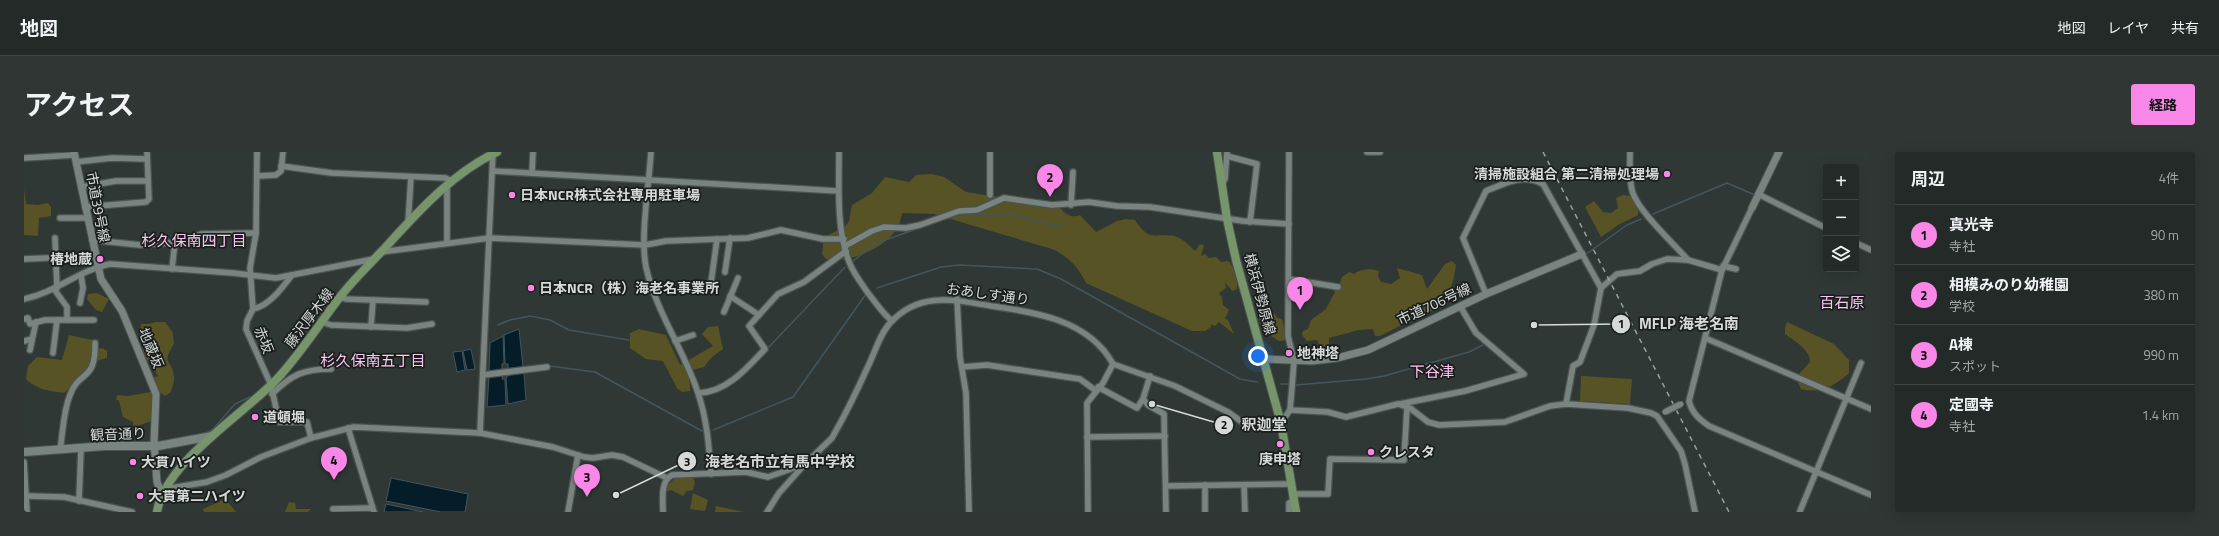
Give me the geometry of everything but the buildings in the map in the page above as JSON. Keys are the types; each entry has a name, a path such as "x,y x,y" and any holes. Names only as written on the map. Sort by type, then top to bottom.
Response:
{"main road":[{"name":"横浜伊勢原線","path":"1217,152 1227,219 1281,423 1296,512"},
{"name":"藤沢厚木線","path":"158,512 164,491 177,473 212,436 271,385 290,364 340,298 374,259 449,182 495,153"},
{"name":"観音通り","path":"24,452 81,449 105,446 154,446 212,436"}],"street":[{"path":"85,207 146,202 149,199 147,152"},
{"path":"253,309 250,276 256,233 258,176 257,152"},
{"path":"258,176 276,175 281,171 283,152"},
{"path":"532,173 533,152"},
{"path":"651,152 645,245 646,266 653,291 698,393 707,434 711,474"},
{"path":"839,152 838,191 845,249 850,265 882,313 892,321"},
{"path":"990,152 990,195"},
{"path":"1088,512 1087,403 1112,364 1150,376 1228,412 1242,422 1281,423 1290,410 1294,361 1288,336 1289,152"},
{"path":"1367,152 1380,152"},
{"path":"1630,152 1631,183 1635,198 1646,214 1688,260"},
{"path":"1779,152 1723,268 1689,401 1693,412 1709,426 1871,495"},
{"path":"24,158 74,153"},
{"name":"市道39号線","path":"74,153 97,267"},
{"path":"480,433 495,153"},
{"path":"1222,183 1226,179 1227,154 1257,164 1250,222"},
{"path":"76,162 112,158 147,159"},
{"path":"281,166 332,173 411,177 449,182 447,243"},
{"path":"493,172 838,191"},
{"path":"1071,205 1073,172"},
{"path":"408,224 411,177"},
{"path":"1486,294 1463,238 1486,191 1516,179 1533,178 1543,184 1601,288"},
{"path":"81,187 116,181 148,181"},
{"path":"1758,194 1823,226"},
{"path":"698,393 720,389 743,372 765,349 749,326 778,294 804,282 845,249 872,231 884,227 906,228 920,225 959,211 977,210 1004,198 1052,205 1071,205 1089,202 1117,206 1150,207 1250,222 1289,224"},
{"path":"60,218 87,218"},
{"path":"381,252 490,238 645,245 666,241 759,236 781,230 823,239 844,239"},
{"path":"92,240 140,245 175,242 201,234 256,233"},
{"path":"55,238 56,288 67,307 67,320"},
{"path":"725,272 730,238"},
{"path":"710,290 717,239"},
{"path":"172,268 175,242"},
{"path":"1859,244 1871,250"},
{"name":"市道706号線","path":"1264,359 1294,361 1337,358 1368,350 1486,294 1582,254"},
{"path":"24,259 95,256"},
{"path":"24,299 41,296 97,267 123,264 267,278 292,275 368,258 374,259"},
{"path":"1566,404 1573,366 1580,362 1594,325 1601,288 1617,274 1640,271 1652,264 1667,259 1688,260 1723,268 1736,269"},
{"name":"地蔵坂","path":"97,267 103,285 122,311 156,394 154,446 156,482 160,490 164,491"},
{"path":"80,303 82,288 81,275"},
{"name":"赤坂","path":"292,275 280,290 259,307 253,309 246,321 246,329 271,385 279,422 307,422 311,438"},
{"path":"724,312 738,278"},
{"path":"1288,278 1338,287"},
{"path":"730,296 759,315"},
{"path":"340,298 426,302"},
{"name":"おあしす通り","path":"667,478 672,475 746,472 768,477 805,464 832,438 881,337 892,321 913,306 940,299 957,299 1034,312 1064,322 1088,336 1109,357 1112,364"},
{"path":"957,299 962,366 966,393 969,512"},
{"path":"371,327 373,300"},
{"path":"1290,410 1328,412 1346,417 1398,404 1465,391 1524,374 1476,333 1460,306"},
{"path":"24,319 28,318 30,324 45,320 94,320"},
{"path":"54,353 57,320"},
{"path":"30,350 36,322"},
{"path":"322,322 331,325 407,328 432,324"},
{"path":"675,341 693,335"},
{"path":"1705,338 1871,409"},
{"path":"24,341 32,339"},
{"path":"60,450 70,395 87,375 94,362 95,343"},
{"path":"1800,510 1861,364"},
{"path":"962,366 987,365 1080,379 1136,408 1143,399 1150,376"},
{"path":"483,375 547,367"},
{"path":"272,394 293,376 319,369 331,369"},
{"path":"1143,399 1148,405 1164,414 1166,512"},
{"path":"1657,416 1689,401"},
{"path":"1398,404 1407,407 1428,422 1439,425 1505,422 1550,406 1566,404 1628,408 1657,416 1681,450 1695,512"},
{"path":"1290,512 1289,503 1294,497 1328,494 1330,459 1404,460 1407,407"},
{"path":"333,509 373,510 348,428"},
{"path":"164,491 207,482 226,475 261,457 311,438 348,428 480,433 553,447 578,456 593,458 612,456 623,457 667,478 664,490 663,512"},
{"path":"1087,437 1165,436"},
{"path":"79,500 81,449"},
{"path":"568,512 578,456"},
{"path":"24,462 27,512"},
{"path":"767,512 779,493 805,464"},
{"path":"1166,486 1292,484"},
{"path":"1205,485 1206,512"},
{"path":"1244,485 1245,512"},
{"path":"26,496 54,496 132,512"}],"shaded area":[{"path":"931,174 944,177 966,192 1058,206 1070,216 1080,215 1096,232 1117,221 1126,219 1135,220 1148,234 1167,235 1180,238 1195,251 1200,244 1204,245 1201,256 1205,254 1209,258 1216,257 1221,262 1228,261 1234,270 1237,289 1232,291 1225,282 1226,288 1219,293 1222,297 1223,305 1229,310 1225,319 1228,320 1234,334 1219,322 1215,326 1211,324 1211,327 1205,331 1192,331 1086,283 1073,264 1065,256 1055,250 934,214 902,213 899,225 892,235 876,248 855,257 835,260 826,259 822,254 824,237 845,227 849,221 852,205 872,193 885,177 909,182 916,175"},
{"path":"24,189 26,204 38,205 48,203 51,207 51,216 39,218 38,236 24,235"},
{"path":"1623,195 1631,196 1639,207 1638,215 1618,225 1601,237 1585,207 1594,201 1603,212 1611,213 1618,208 1616,198"},
{"path":"1452,261 1456,265 1449,294 1445,301 1434,310 1427,312 1380,336 1375,336 1373,329 1359,330 1329,338 1329,351 1326,354 1322,350 1317,340 1307,341 1302,335 1303,331 1308,329 1311,320 1326,309 1335,292 1332,289 1333,285 1340,283 1342,277 1349,272 1354,274 1363,270 1376,270 1379,271 1378,276 1381,282 1391,284 1400,278 1397,268 1422,275 1427,289 1445,264"},
{"path":"97,293 109,299 102,312 96,310 87,299 88,294"},
{"path":"1266,310 1270,314 1275,314 1277,318 1282,319 1287,340 1279,341 1262,330 1258,315"},
{"path":"165,322 173,333 174,344 167,359 173,370 174,379 171,392 165,396 155,389 151,379 158,376 153,365 148,362 143,350 149,346 146,340 139,337 141,324"},
{"path":"1787,322 1834,344 1849,360 1849,373 1838,382 1821,390 1801,389 1797,380 1799,374 1810,362 1809,357 1801,346 1785,334"},
{"path":"718,326 723,349 712,357 704,367 689,371 690,391 682,392 677,388 663,361 646,359 630,348 630,333 639,329 666,335 680,365 713,346 702,334 708,327"},
{"path":"69,335 92,340 93,350 102,348 107,351 107,358 91,362 87,372 64,393 49,391 30,383 26,379 28,366 37,357 62,360"},
{"path":"1581,376 1632,379 1630,404 1580,401"},
{"path":"151,392 153,400 152,421 134,427 133,422 123,417 119,401 116,399 117,395 128,396"},
{"path":"687,477 693,478 695,482 693,490 687,491 683,496 671,490 665,492 665,488 674,479"},
{"path":"693,493 708,500 705,511 690,509"},
{"path":"223,500 227,501 236,512 204,512 203,509"},
{"path":"289,502 295,503 296,509 311,509 308,512 285,512"},
{"path":"716,506 744,512 715,512"}],"water":[{"path":"519,329 523,367 508,369 508,364 505,364 504,335"},
{"path":"503,336 504,363 502,364 502,369 489,371 490,343"},
{"path":"471,349 475,369 467,370 463,351"},
{"path":"462,351 465,370 457,372 453,352"},
{"path":"524,373 526,400 508,404 506,379 508,375"},
{"path":"503,375 502,379 505,379 506,405 487,407 489,377"},
{"path":"391,478 468,494 465,512 441,512 386,501"},
{"path":"386,504 423,512 384,512"}],"waterway":[{"path":"1653,214 1727,183 1755,195"},
{"path":"949,217 966,214 1010,214 1042,223 1064,226"},
{"path":"1585,255 1627,225 1641,219"},
{"path":"852,262 874,244 919,228"},
{"path":"1865,250 1871,253"},
{"path":"877,288 941,267 959,265 1037,269 1061,279 1240,379 1257,382"},
{"path":"767,349 845,267"},
{"path":"713,430 793,397 866,294"},
{"path":"498,325 510,320 530,316 550,320 569,330 629,340"},
{"path":"1296,385 1384,376 1469,352 1483,345"},
{"path":"550,366 595,372 702,431"},
{"path":"1281,384 1288,384"},
{"path":"702,395 720,391"},
{"path":"205,434 214,428 235,404 250,397"}],"railway":[{"path":"1543,152 1729,512"}],"place":[{"name":"清掃施設組合 第二清掃処理場","path":"1667,174"},
{"name":"日本NCR株式会社専用駐車場","path":"512,195"},
{"name":"相模みのり幼稚園","path":"1050,197"},
{"name":"椿地蔵","path":"100,259"},
{"name":"日本NCR（株）海老名事業所","path":"531,288"},
{"name":"真光寺","path":"1300,310"},
{"name":"MFLP 海老名南","path":"1534,325"},
{"name":"地神塔","path":"1289,353"},
{"name":"釈迦堂","path":"1152,404"},
{"name":"道頓堀","path":"255,417"},
{"name":"庚申塔","path":"1280,444"},
{"name":"クレスタ","path":"1371,452"},
{"name":"大貫ハイツ","path":"133,462"},
{"name":"定國寺","path":"334,480"},
{"name":"海老名市立有馬中学校","path":"616,495"},
{"name":"大貫第二ハイツ","path":"140,496"},
{"name":"A棟","path":"587,497"}],"district":[{"name":"杉久保南四丁目","path":"194,241"},
{"name":"百石原","path":"1842,303"},
{"name":"杉久保南五丁目","path":"373,361"},
{"name":"下谷津","path":"1432,372"}]}
